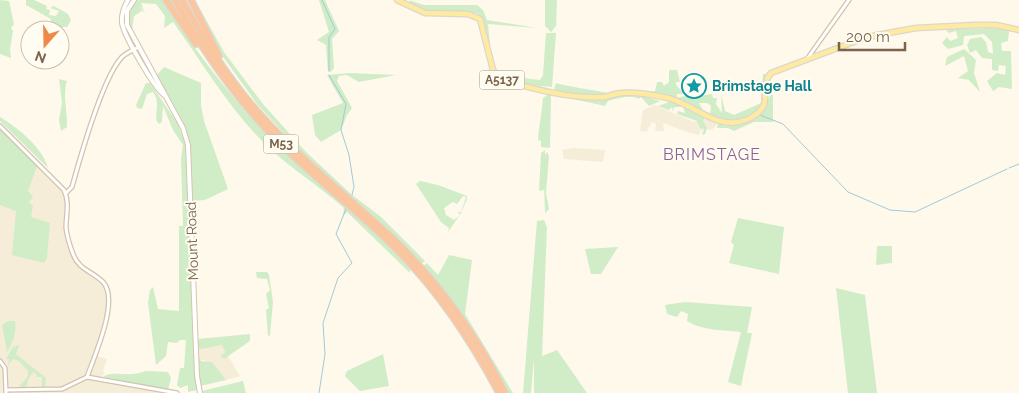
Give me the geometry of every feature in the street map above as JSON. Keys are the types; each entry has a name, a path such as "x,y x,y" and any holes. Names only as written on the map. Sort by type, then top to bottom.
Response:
{"highway":[{"path":"166,0 181,24 226,81"},
{"name":"M53","path":"175,0 204,50 226,81 276,139 413,264"},
{"name":"M53","path":"182,0 209,48 252,105 295,151 390,236 466,326 505,393"},
{"path":"191,0 218,54 252,105"},
{"name":"M53","path":"420,272 475,350 499,393"}],"main road":[{"name":"Mount Road","path":"128,0 123,11 122,22 137,48"},
{"name":"Mount Road","path":"134,0 127,11 126,22 155,85 164,95 183,128 188,145 198,393"},
{"name":"A5137","path":"397,0 426,13 468,14 480,19 493,70 502,80 584,96 605,97 631,93 666,98 688,104 718,122 742,121 758,114 765,103 769,75 805,62 812,56 867,37 916,28 996,25 1019,30"}],"street":[{"path":"812,56 848,0"},
{"path":"66,192 72,188 89,130 113,72 121,58 137,48"},
{"path":"0,126 66,192 68,210 66,226 73,254 84,270 104,284 109,296 101,337 87,377"},
{"path":"0,361 5,368 6,392 62,389 87,377 178,393"}],"shaded area":[{"path":"655,105 694,122 709,118 719,122 712,130 704,129 700,131 699,135 663,123 664,131 655,131 656,124 652,122 646,132 640,131 643,110"},
{"path":"0,127 64,190 68,204 65,226 76,261 83,271 101,281 106,288 108,303 97,356 107,359 103,371 105,373 99,379 174,393 0,393"},
{"path":"573,148 605,150 603,162 564,159 562,150"},
{"path":"222,345 225,352 221,354 224,358 228,356 240,376 226,380 212,363 200,359 197,350"}],"green space":[{"path":"0,0 9,1 14,24 11,28 13,31 10,50 11,58 0,54"},
{"path":"26,0 34,0 47,6 46,9 50,10 49,15 56,16 59,11 50,8 54,6 68,14 71,20 70,22 70,20 51,20 26,5"},
{"path":"138,0 163,0 202,58 248,114 280,148 379,237 410,269 410,273 347,212 343,216 344,208 263,142 238,114 173,22 164,28 165,16 156,4 141,3 145,14 139,5 142,11 134,16 132,30 129,14"},
{"path":"192,0 195,0 224,52 263,104 306,152 351,194 380,216 425,261 421,264 389,230 300,151 257,104 221,54"},
{"path":"319,0 325,0 339,31 332,39 334,68 331,72 328,71 326,45 317,40 329,32"},
{"path":"409,0 424,5 477,5 483,10 487,20 537,28 488,24 490,45 488,46 482,18 477,13 432,12 411,6"},
{"path":"545,0 557,0 556,26 551,32 545,26"},
{"path":"998,28 1009,31 1008,41 1001,43 1002,51 1011,51 1012,89 999,87 993,91 987,81 997,73 1005,75 1006,66 999,65 998,71 992,70 992,59 982,58 976,50 970,53 967,45 970,39 981,37 986,42 988,52 993,54 992,42 984,34 964,36 963,45 948,49 942,43 947,37 950,41 958,38 956,31 949,33 945,29"},
{"path":"546,33 556,33 552,87 529,85 502,78 498,71 514,77 540,80 543,75"},
{"path":"964,49 976,60 974,73 980,92 969,80 958,78 968,71 964,56 945,66 947,57"},
{"path":"164,67 201,83 201,105 204,121 228,189 205,200 192,201 187,134 180,116 157,75"},
{"path":"669,70 677,70 680,82 676,82 676,85 684,94 677,94 677,98 697,93 699,96 712,94 713,98 717,98 716,104 722,113 721,94 725,111 734,115 761,103 763,74 768,74 766,105 771,94 773,95 773,122 754,122 734,131 728,128 717,128 719,121 710,115 711,106 707,103 699,103 704,112 687,102 646,93 655,91 657,82 662,82 664,86 669,82"},
{"path":"350,73 396,75 359,82 347,75 339,76 337,81 352,108 341,130 321,142 315,135 312,115 343,103 327,75"},
{"path":"59,79 67,81 65,92 67,127 61,131 59,120 62,102"},
{"path":"146,83 150,83 178,124 185,144 197,390 188,392 188,385 180,388 177,385 180,368 184,368 186,340 180,340 177,343 168,342 166,356 156,365 148,303 150,290 153,287 158,309 179,311 179,226 183,226 181,158 183,145 173,130 163,106 162,121 160,124 157,122 157,100 153,92 147,94 142,109 137,108 136,105"},
{"path":"556,83 609,93 607,97 624,91 622,89 630,90 631,94 635,89 639,95 660,101 649,106 641,97 639,99 624,97 608,101 605,106 569,98 567,94 554,89"},
{"path":"549,94 551,95 550,148 541,147 541,141 538,140 543,98"},
{"path":"672,101 685,105 705,117 703,121 707,128 705,134 702,135 704,129 700,128 697,121 677,114 678,111 685,113 683,107 674,107 673,112 672,107 669,110 658,106"},
{"path":"0,117 22,132 35,146 48,168 0,121"},
{"path":"0,128 38,164 28,191 33,197 29,202 33,206 31,217 50,223 47,258 44,263 12,255 16,211 0,205"},
{"path":"545,150 545,155 547,152 549,156 546,193 549,209 545,213 544,185 544,190 539,191 541,153"},
{"path":"420,181 438,185 467,196 460,215 458,212 461,212 466,197 463,196 457,204 453,202 444,208 446,215 454,220 459,216 448,232 449,228 441,222 416,184"},
{"path":"738,218 784,227 779,274 729,263 734,245 731,242"},
{"path":"544,220 547,227 542,356 557,350 587,393 534,393 534,359 531,393 523,393 537,221"},
{"path":"877,246 892,246 892,263 876,265"},
{"path":"618,247 601,274 591,274 585,249"},
{"path":"449,255 472,260 465,314 513,393 508,393 470,327 423,266 427,263 438,275"},
{"path":"256,272 267,272 269,275 273,302 270,335 268,336 266,310 269,308 266,294 270,290 267,279 257,278"},
{"path":"836,288 865,295 877,393 848,393"},
{"path":"685,302 752,307 747,333 752,333 741,386 728,382 741,332 700,327 687,321 688,314 681,311 677,317 667,314 665,305"},
{"path":"8,321 15,321 15,333 7,352 2,325"},
{"path":"250,334 250,341 224,359 220,356 225,352 222,345 197,350 197,339"},
{"path":"14,345 14,349 16,345 19,346 16,354 46,378 45,387 35,388 42,387 42,377 36,377 37,375 33,372 26,388 19,387 28,376 28,371 19,361 13,359 8,365 9,359 6,359"},
{"path":"197,353 201,361 212,362 226,380 200,386"},
{"path":"383,354 389,386 360,391 345,376 347,371"},
{"path":"146,371 168,372 171,378 168,390 103,377 111,374 133,374"},
{"path":"243,381 246,393 202,393 202,391"}],"waterway":[{"path":"322,0 335,29 329,37 329,71"},
{"path":"329,75 346,104 341,130 349,155 354,187 352,195"},
{"path":"737,124 760,115 783,124 848,192 890,210 915,212 1007,169"},
{"path":"720,124 733,125"},
{"path":"1009,168 1019,164"},
{"path":"319,393 325,354 323,323 338,278 352,263 336,234 346,209"}],"place":[{"name":"Brimstage Hall","path":"694,86"}],"district":[{"name":"BRIMSTAGE","path":"712,154"}]}
